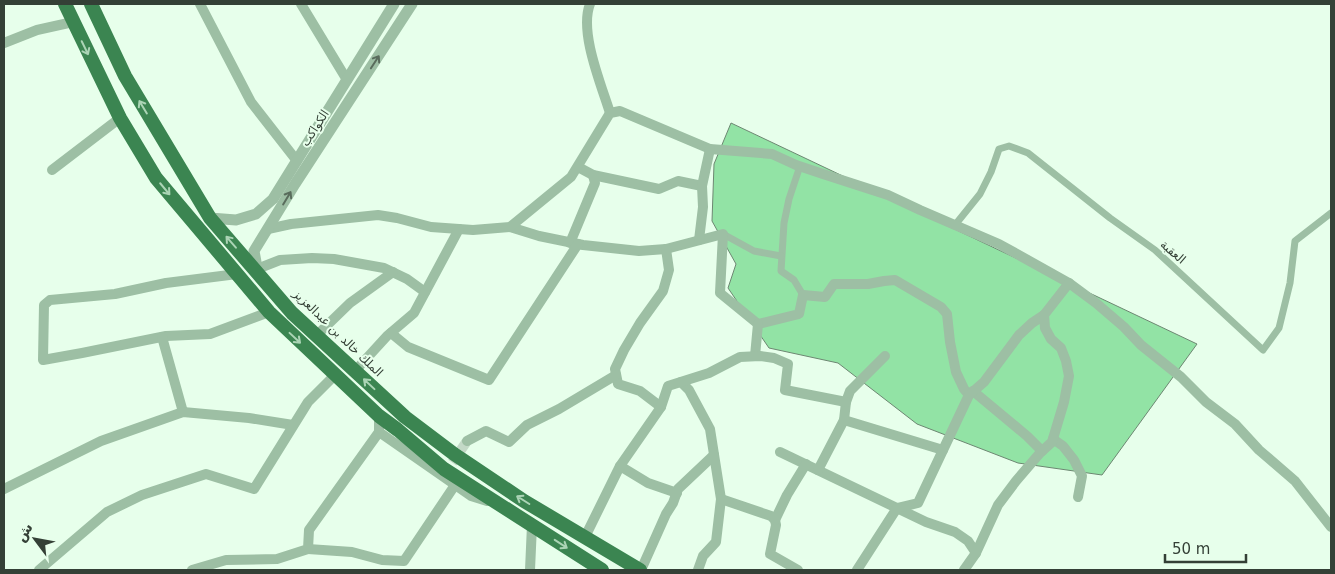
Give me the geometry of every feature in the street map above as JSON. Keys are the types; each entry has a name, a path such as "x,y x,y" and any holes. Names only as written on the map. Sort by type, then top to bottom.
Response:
{"highway":[{"path":"65,4 120,118 156,178 269,312 379,416 444,469 602,570"},
{"name":"الملك خالد بن عبدالعزيز","path":"91,4 125,76 210,218 292,313 405,417 454,454 524,500 641,570"}],"street":[{"path":"200,4 251,102 297,161"},
{"path":"301,4 347,80"},
{"name":"الكواكب","path":"210,218 236,220 256,214 273,199 394,4"},
{"name":"الكواكب","path":"257,271 254,251 295,184 412,4"},
{"path":"590,4 587,12 588,39 610,114"},
{"path":"4,43 38,30 73,22"},
{"path":"510,227 572,177 610,114 620,111 710,149 772,154 800,166 888,195 999,244 1069,284 1096,302 1141,345 1181,377 1206,402 1235,424 1259,450 1295,481 1331,527"},
{"path":"52,170 120,118"},
{"name":"العقبة","path":"955,224 980,194 991,172 999,149 1009,146 1028,153 1110,218 1155,250 1263,350 1279,328 1290,283 1295,241 1331,213"},
{"path":"699,240 703,207 702,186 710,149"},
{"path":"758,324 800,314 803,295 794,280 781,271 781,256 784,223 789,199 800,166"},
{"path":"578,167 593,174 659,189 678,181 702,186"},
{"path":"391,333 408,347 489,380 574,243 595,183 593,174"},
{"path":"268,229 301,223 378,215 431,227 473,230 510,227 574,243 639,251 666,249 723,234 754,251 781,256"},
{"path":"354,370 414,313 460,229"},
{"path":"723,234 720,293 758,324"},
{"path":"661,406 640,391 618,384 615,369 640,323 663,290 669,270 666,249"},
{"path":"257,271 280,260 334,259 384,268 407,279 425,292"},
{"path":"317,336 350,303 393,272"},
{"path":"237,274 166,282 115,294 50,300 44,305 43,360 162,337 210,334 269,312"},
{"path":"803,295 824,297 834,284 868,284 895,280 941,307 947,314 956,372 964,389 1027,436 1042,451"},
{"path":"857,570 898,508 918,503 971,393 984,382 1019,335 1044,315 1069,284"},
{"path":"964,570 974,556 998,505 1016,481 1053,439 1064,402 1069,376 1066,360 1061,348 1051,339 1045,328 1044,315"},
{"path":"755,356 758,324"},
{"path":"162,337 183,412"},
{"path":"585,537 620,466 661,406 668,386 709,372 740,357 755,356 774,358 788,364 785,390 846,402"},
{"path":"818,470 844,420 846,402 850,391 885,356"},
{"path":"39,570 107,512 142,495 206,474 254,489 308,402 335,375"},
{"path":"467,441 486,431 509,442 527,426 559,410 616,375"},
{"path":"681,382 689,390 710,429 721,499 716,542 703,556 698,570"},
{"path":"4,489 101,441 183,412 248,418 293,426"},
{"path":"308,549 309,530 379,432 379,416"},
{"path":"844,420 943,450"},
{"path":"379,432 471,496 503,507"},
{"path":"1053,439 1063,446 1074,460 1082,476 1078,497"},
{"path":"780,452 926,522 955,532 968,541 974,556 973,570"},
{"path":"641,570 666,514 674,503 678,489 714,455"},
{"path":"798,570 770,554 776,524 775,520 787,494 806,464"},
{"path":"620,466 648,483 677,493"},
{"path":"192,570 226,560 277,559 308,549 352,552 403,566 455,485"},
{"path":"721,499 767,514 775,520"},
{"path":"530,570 532,525"},
{"path":"272,570 277,559"}],"building":[{"path":"731,123 1197,344 1102,475 1018,463 917,424 838,363 769,348 728,288 736,264 712,221 714,164"}],"tunnel":[{"path":"444,475 467,441"}]}
